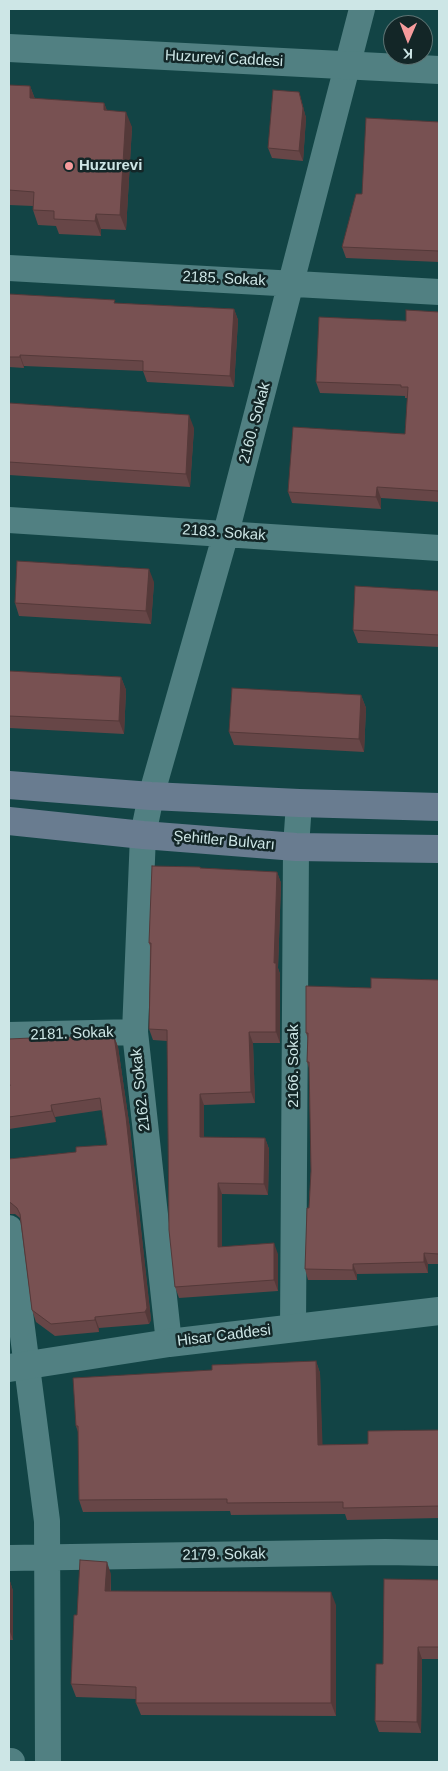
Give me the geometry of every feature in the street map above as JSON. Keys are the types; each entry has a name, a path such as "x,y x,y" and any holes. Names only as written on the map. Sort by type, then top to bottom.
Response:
{"main road":[{"path":"9,785 151,796 439,807"},
{"name":"Şehitler Bulvarı","path":"9,821 143,835 296,847 439,849"}],"street":[{"name":"2160. Sokak","path":"143,835 151,796 226,533 362,9"},
{"name":"Huzurevi Caddesi","path":"9,48 439,70"},
{"name":"2185. Sokak","path":"9,268 292,282 439,292"},
{"name":"2183. Sokak","path":"9,520 439,548"},
{"name":"2166. Sokak","path":"293,1328 296,847 299,803"},
{"name":"2162. Sokak","path":"143,835 135,1032 169,1343"},
{"name":"2181. Sokak","path":"9,1035 135,1032"},
{"path":"9,1228 18,1367 47,1521 48,1762"},
{"name":"Hisar Caddesi","path":"18,1367 169,1343 439,1311"},
{"name":"2179. Sokak","path":"9,1558 385,1552 439,1553"}],"building":[{"name":"Huzurevi","path":"9,85 30,86 30,98 104,103 104,110 126,112 120,215 96,214 95,221 54,219 54,211 33,210 34,192 9,190"},
{"path":"273,90 299,92 303,108 299,151 268,148"},
{"path":"366,118 439,122 439,251 342,247 356,194 362,194"},
{"path":"9,294 115,300 114,303 234,309 230,376 143,371 143,361 20,355 20,357 9,357"},
{"path":"406,310 439,312 439,491 377,487 376,497 288,492 293,427 405,434 408,387 401,387 401,385 316,382 319,317 406,321"},
{"path":"9,403 189,415 186,474 9,462"},
{"path":"17,561 149,569 146,611 15,603"},
{"path":"355,586 439,591 439,635 353,630"},
{"path":"9,671 121,677 119,721 9,716"},
{"path":"232,688 361,695 359,739 229,732"},
{"path":"152,866 277,872 274,963 276,963 276,1032 249,1032 251,1092 200,1094 200,1137 265,1138 264,1184 218,1183 218,1247 274,1243 274,1280 175,1287 169,1230 167,1030 149,1029 151,943 149,943"},
{"path":"371,978 439,980 439,1254 424,1253 424,1262 353,1264 353,1270 305,1269 307,1208 309,1208 311,1171 306,986 371,988"},
{"path":"114,1036 126,1117 147,1308 145,1312 95,1317 95,1320 51,1324 32,1310 20,1214 17,1208 9,1202 9,1159 76,1152 76,1147 107,1145 100,1098 51,1105 52,1111 9,1117 9,1039 53,1037 53,1040 71,1037"},
{"path":"316,1361 318,1445 368,1444 368,1431 439,1430 439,1506 343,1508 343,1502 227,1503 227,1499 79,1500 78,1426 76,1426 73,1378 212,1370 212,1365"},
{"path":"80,1560 107,1562 105,1591 331,1592 331,1703 136,1703 136,1687 71,1684 74,1615 77,1615"},
{"path":"384,1579 439,1580 439,1647 418,1647 417,1722 375,1721 376,1664 383,1664"}],"place":[{"name":"Huzurevi","path":"69,166"}]}
